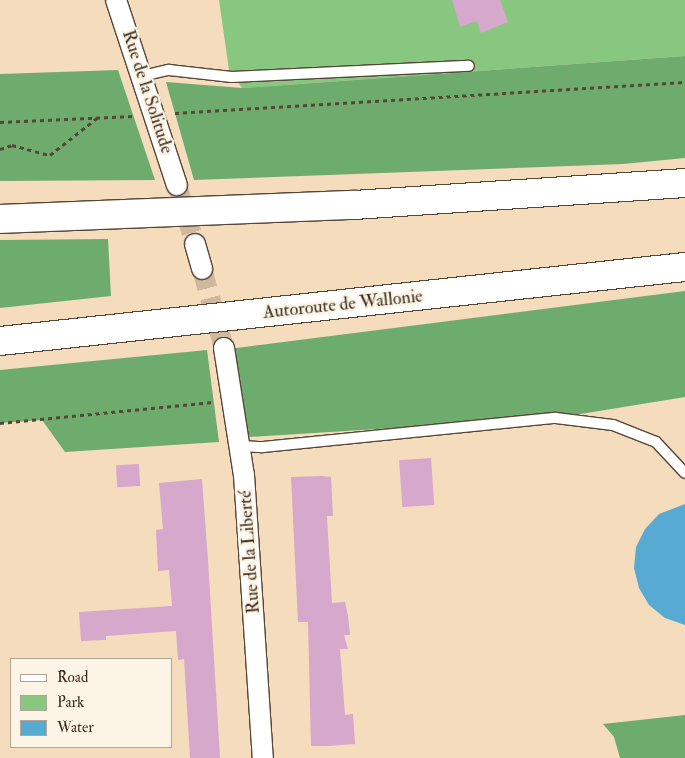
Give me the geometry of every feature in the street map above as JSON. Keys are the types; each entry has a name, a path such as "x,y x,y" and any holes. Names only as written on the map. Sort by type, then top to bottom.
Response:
{"highway":[{"path":"0,219 354,205 685,182"},
{"name":"Autoroute de Wallonie","path":"0,341 685,267"}],"street":[{"name":"Rue de la Solitude","path":"116,0 177,185"},
{"path":"195,244 202,270"},
{"name":"Rue de la Liberté","path":"224,348 241,446 263,758"}],"lane":[{"path":"142,76 169,70 232,77 469,66"},
{"path":"241,446 262,447 556,418 613,425 656,442 685,473"}],"path":[{"path":"0,122 97,118 685,82"},
{"path":"0,149 12,145 50,154 97,118"},
{"path":"0,423 173,408 233,399"}],"green space":[{"path":"219,0 685,0 685,56 242,88 229,70"},
{"path":"685,56 685,158 623,164 194,180 166,82 242,88"},
{"path":"118,70 155,180 0,181 0,74"},
{"path":"108,239 111,296 0,308 0,240"},
{"path":"685,291 685,397 556,418 249,437 229,349"},
{"path":"207,350 219,442 65,452 42,420 0,423 0,370"},
{"path":"685,715 685,758 620,758 614,737 603,724"}],"water":[{"path":"685,504 685,625 665,618 649,605 639,588 634,568 636,547 645,529 659,514"}],"building":[{"path":"452,0 500,0 508,22 481,33 477,21 460,27"},
{"path":"431,458 434,505 402,507 399,460"},
{"path":"139,464 140,486 117,487 116,465"},
{"path":"291,477 331,477 333,516 327,516 332,603 345,602 348,616 350,635 344,635 348,649 340,649 345,715 353,714 355,744 311,746 308,622 298,622"},
{"path":"202,479 220,758 190,758 184,659 178,660 176,631 106,636 106,640 81,641 79,612 172,606 169,570 158,571 156,530 163,529 159,483"}],"tunnel":[{"path":"177,185 195,244"},
{"path":"202,269 224,348"}]}
